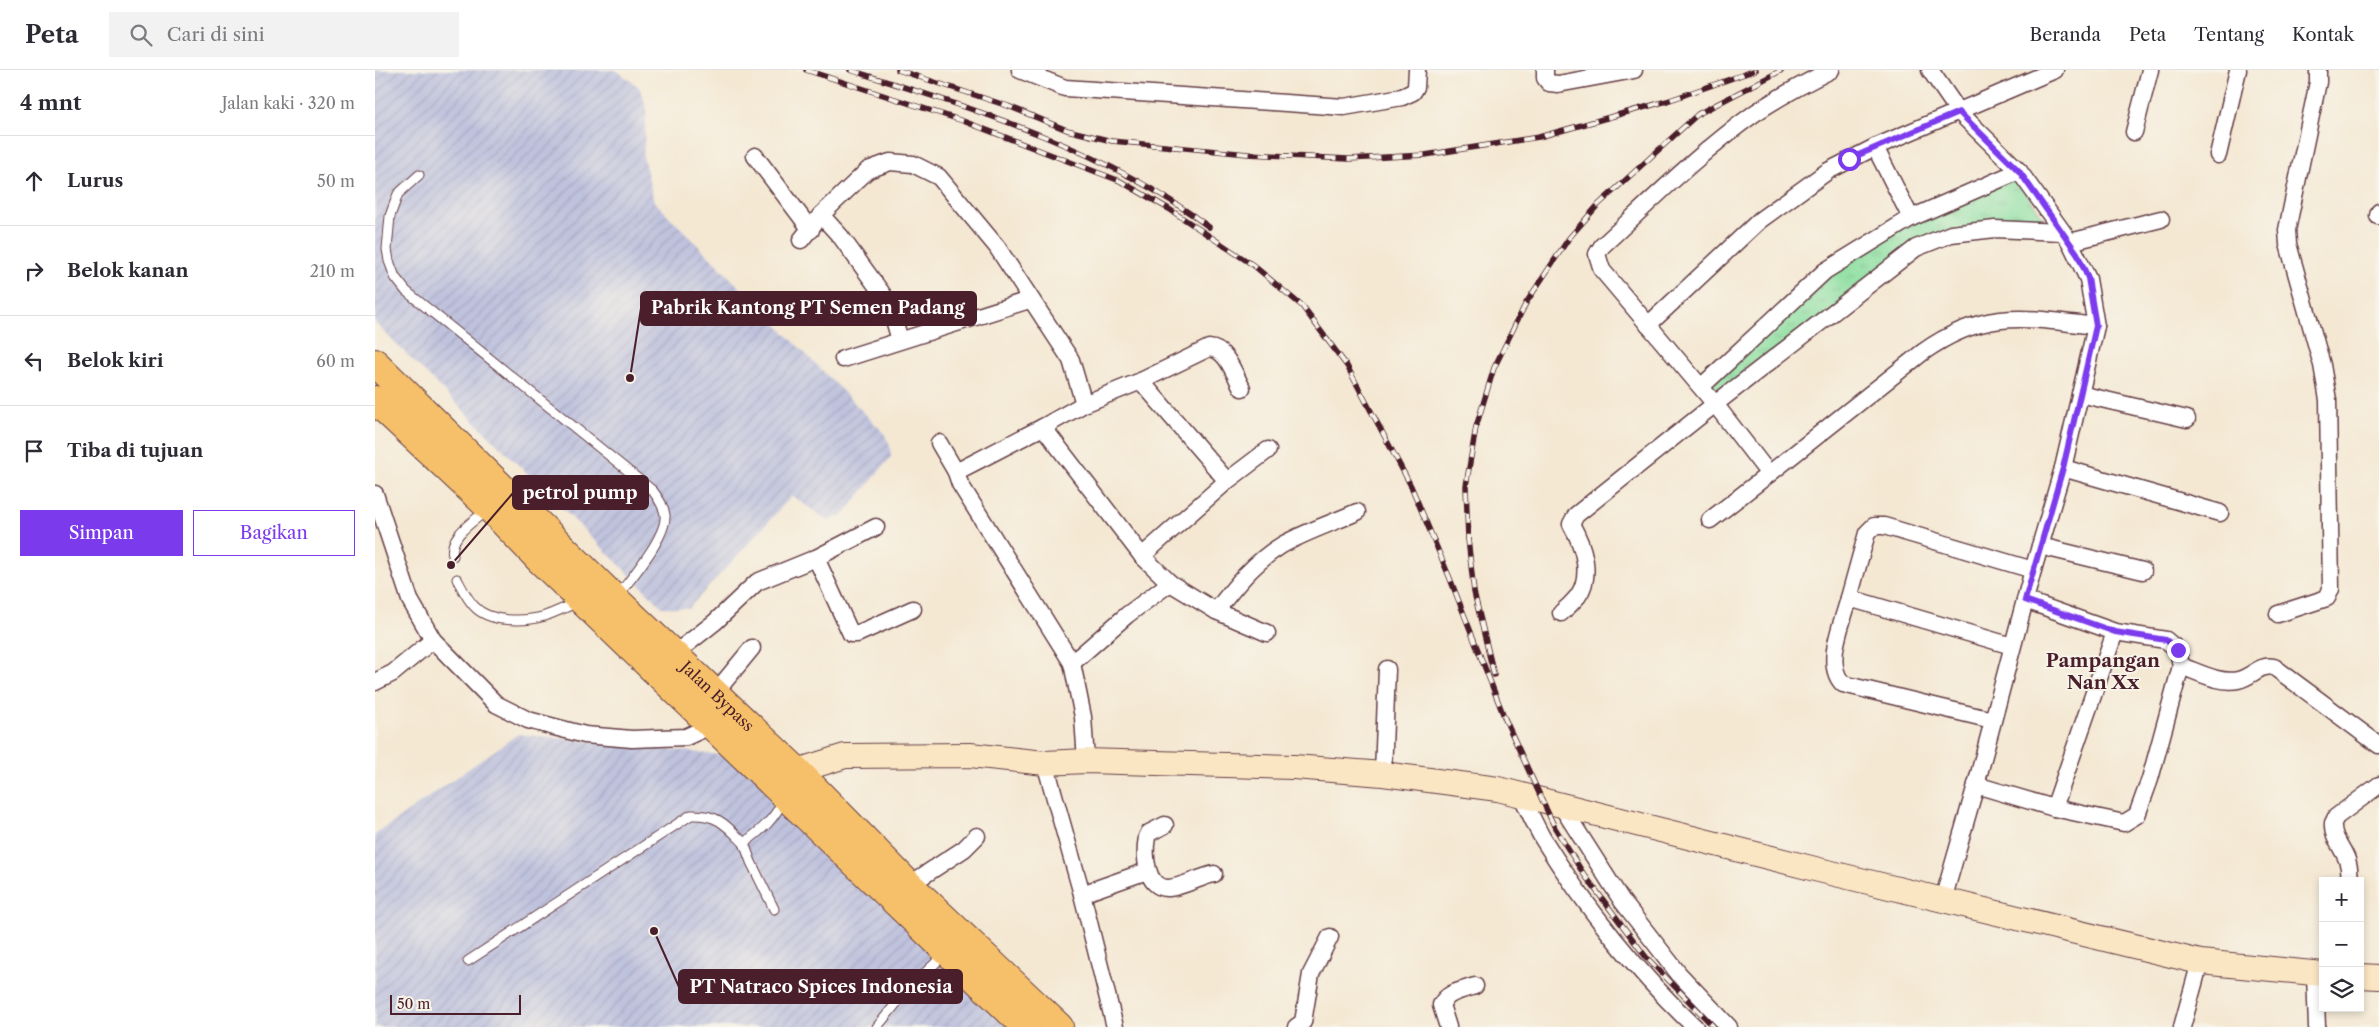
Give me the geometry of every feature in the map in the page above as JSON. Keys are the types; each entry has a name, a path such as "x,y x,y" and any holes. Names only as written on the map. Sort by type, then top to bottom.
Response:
{"highway":[{"name":"Jalan Bypass","path":"375,364 489,507 541,561 1026,1027"},
{"name":"Jalan Bypass","path":"375,400 429,433 616,600 797,772 909,885 1059,1027"}],"main road":[{"path":"784,796 797,772 845,756 970,755 1045,763 1086,761 1294,767 1383,774 1498,789 1562,807 2200,962 2319,974"},
{"path":"2364,976 2379,977"}],"street":[{"path":"1020,70 1065,88 1345,107 1408,95 1416,88 1417,70"},
{"path":"1545,70 1545,78 1549,83 1558,84 1634,70"},
{"path":"1769,474 1715,404 1602,270 1597,258 1599,250 1674,180 1737,126 1778,99 1831,70"},
{"path":"1929,70 1959,112 2019,171 2066,237 2088,278 2096,326 2063,468 2033,570 1976,785 1943,900"},
{"path":"1648,325 1760,220 1828,171 1875,147 2055,70"},
{"path":"2134,132 2150,70"},
{"path":"2218,156 2238,70"},
{"path":"2278,614 2327,598 2331,589 2328,400 2322,365 2288,244 2287,230 2318,82 2318,70"},
{"path":"1875,147 1911,218"},
{"path":"755,156 806,235 821,215 868,170 890,162 913,164 939,176 997,247 1029,300 1071,360 1084,404"},
{"path":"1701,387 1825,271 1911,218 2019,171"},
{"path":"821,215 841,237 889,303 900,340"},
{"path":"1561,613 1578,595 1584,582 1586,566 1583,550 1571,524 1576,515 1916,248 1951,234 1995,229 2066,237 2161,219"},
{"path":"843,359 1029,300"},
{"path":"1710,520 1923,352 1950,334 1986,321 2012,317 2096,326"},
{"path":"956,472 1084,404 1141,381 1209,348 1216,348 1222,352 1242,388"},
{"path":"1141,381 1227,481"},
{"path":"2080,394 2187,419"},
{"path":"1043,427 1141,556 1170,583 1215,611 1267,633"},
{"path":"939,444 956,472 960,484 1072,663 1083,716 1086,761"},
{"path":"1141,556 1227,481 1268,450"},
{"path":"2063,468 2220,513"},
{"path":"375,494 411,600 433,640 496,704 528,720 585,734 632,739 686,737 712,725"},
{"path":"1215,611 1240,579 1260,560 1282,545 1357,512"},
{"path":"1992,720 1843,684 1837,678 1833,666 1834,655 1867,532 1874,526 1884,526 2033,570"},
{"path":"673,655 715,622 757,582 816,558 876,528"},
{"path":"2040,546 2143,571"},
{"path":"816,558 851,634 857,634 913,609"},
{"path":"1072,663 1127,615 1170,583"},
{"path":"1849,598 2012,646"},
{"path":"1976,785 2054,808 2124,824 2137,815 2150,779 2181,666 2178,650 2166,640 2115,632 2025,600"},
{"path":"2054,808 2115,632"},
{"path":"375,682 393,673 433,640"},
{"path":"715,694 752,648"},
{"path":"2181,666 2231,681 2240,680 2260,667 2274,667 2379,745"},
{"path":"1383,774 1387,669"},
{"path":"1045,763 1082,894 1115,1027"},
{"path":"2349,877 2349,863 2335,837 2333,823 2336,817 2379,785"},
{"path":"1521,795 1542,838 1570,880 1632,959 1695,1027"},
{"path":"1562,807 1622,901 1679,974 1729,1027"},
{"path":"1165,825 1149,833 1147,837 1147,872 1155,883 1169,888 1214,874"},
{"path":"909,885 964,849 977,836"},
{"path":"1082,894 1147,872"},
{"path":"1297,1027 1303,1022 1311,974 1330,937"},
{"path":"2182,1027 2200,962"},
{"path":"2317,1027 2319,974"},
{"path":"1448,1027 1441,1005 1444,999 1475,986"}],"lane":[{"path":"419,175 398,194 391,211 387,249 395,277 406,291 653,491 662,504 665,514 662,532 616,600"},
{"path":"453,556 451,549 457,535 489,507"},
{"path":"457,579 474,607 500,618 520,620 544,616 583,600"},
{"path":"744,843 759,831 780,809 784,796"},
{"path":"468,961 691,815 705,814 721,820 744,843 774,909"},
{"path":"877,1027 908,990 947,952"}],"shaded area":[{"path":"375,70 616,70 639,87 647,109 643,156 654,201 884,433 890,446 891,457 844,514 829,521 792,496 689,608 662,607 375,323"},
{"path":"518,734 750,758 1033,1027 375,1027 375,835"}],"green space":[{"path":"2016,178 2050,228 1935,237 1717,395 1712,385 1834,268 1899,227"}],"railway":[{"path":"806,70 963,121 1120,181 1169,209 1253,265 1302,306 1347,366 1411,486 1449,576 1505,719 1555,828 1583,873 1646,957 1714,1027"},
{"path":"850,70 990,116 1082,153 1169,199 1209,227"},
{"path":"898,70 1008,106 1067,130 1112,141 1248,154 1348,159 1425,155 1539,137 1667,101 1756,70"},
{"path":"1494,675 1474,592 1468,539 1466,486 1476,427 1494,368 1526,303 1569,238 1598,205 1698,114 1782,70"}],"place":[{"name":"Pabrik Kantong PT Semen Padang","path":"630,378"},
{"name":"petrol pump","path":"451,565"},
{"name":"PT Natraco Spices Indonesia","path":"654,931"}],"district":[{"name":"Pampangan Nan Xx","path":"2103,671"}],"route":[{"path":"1849,159 1959,112 2019,171 2070,242 2088,278 2096,326 2063,468 2025,600 2115,632 2166,640 2178,650"}]}
